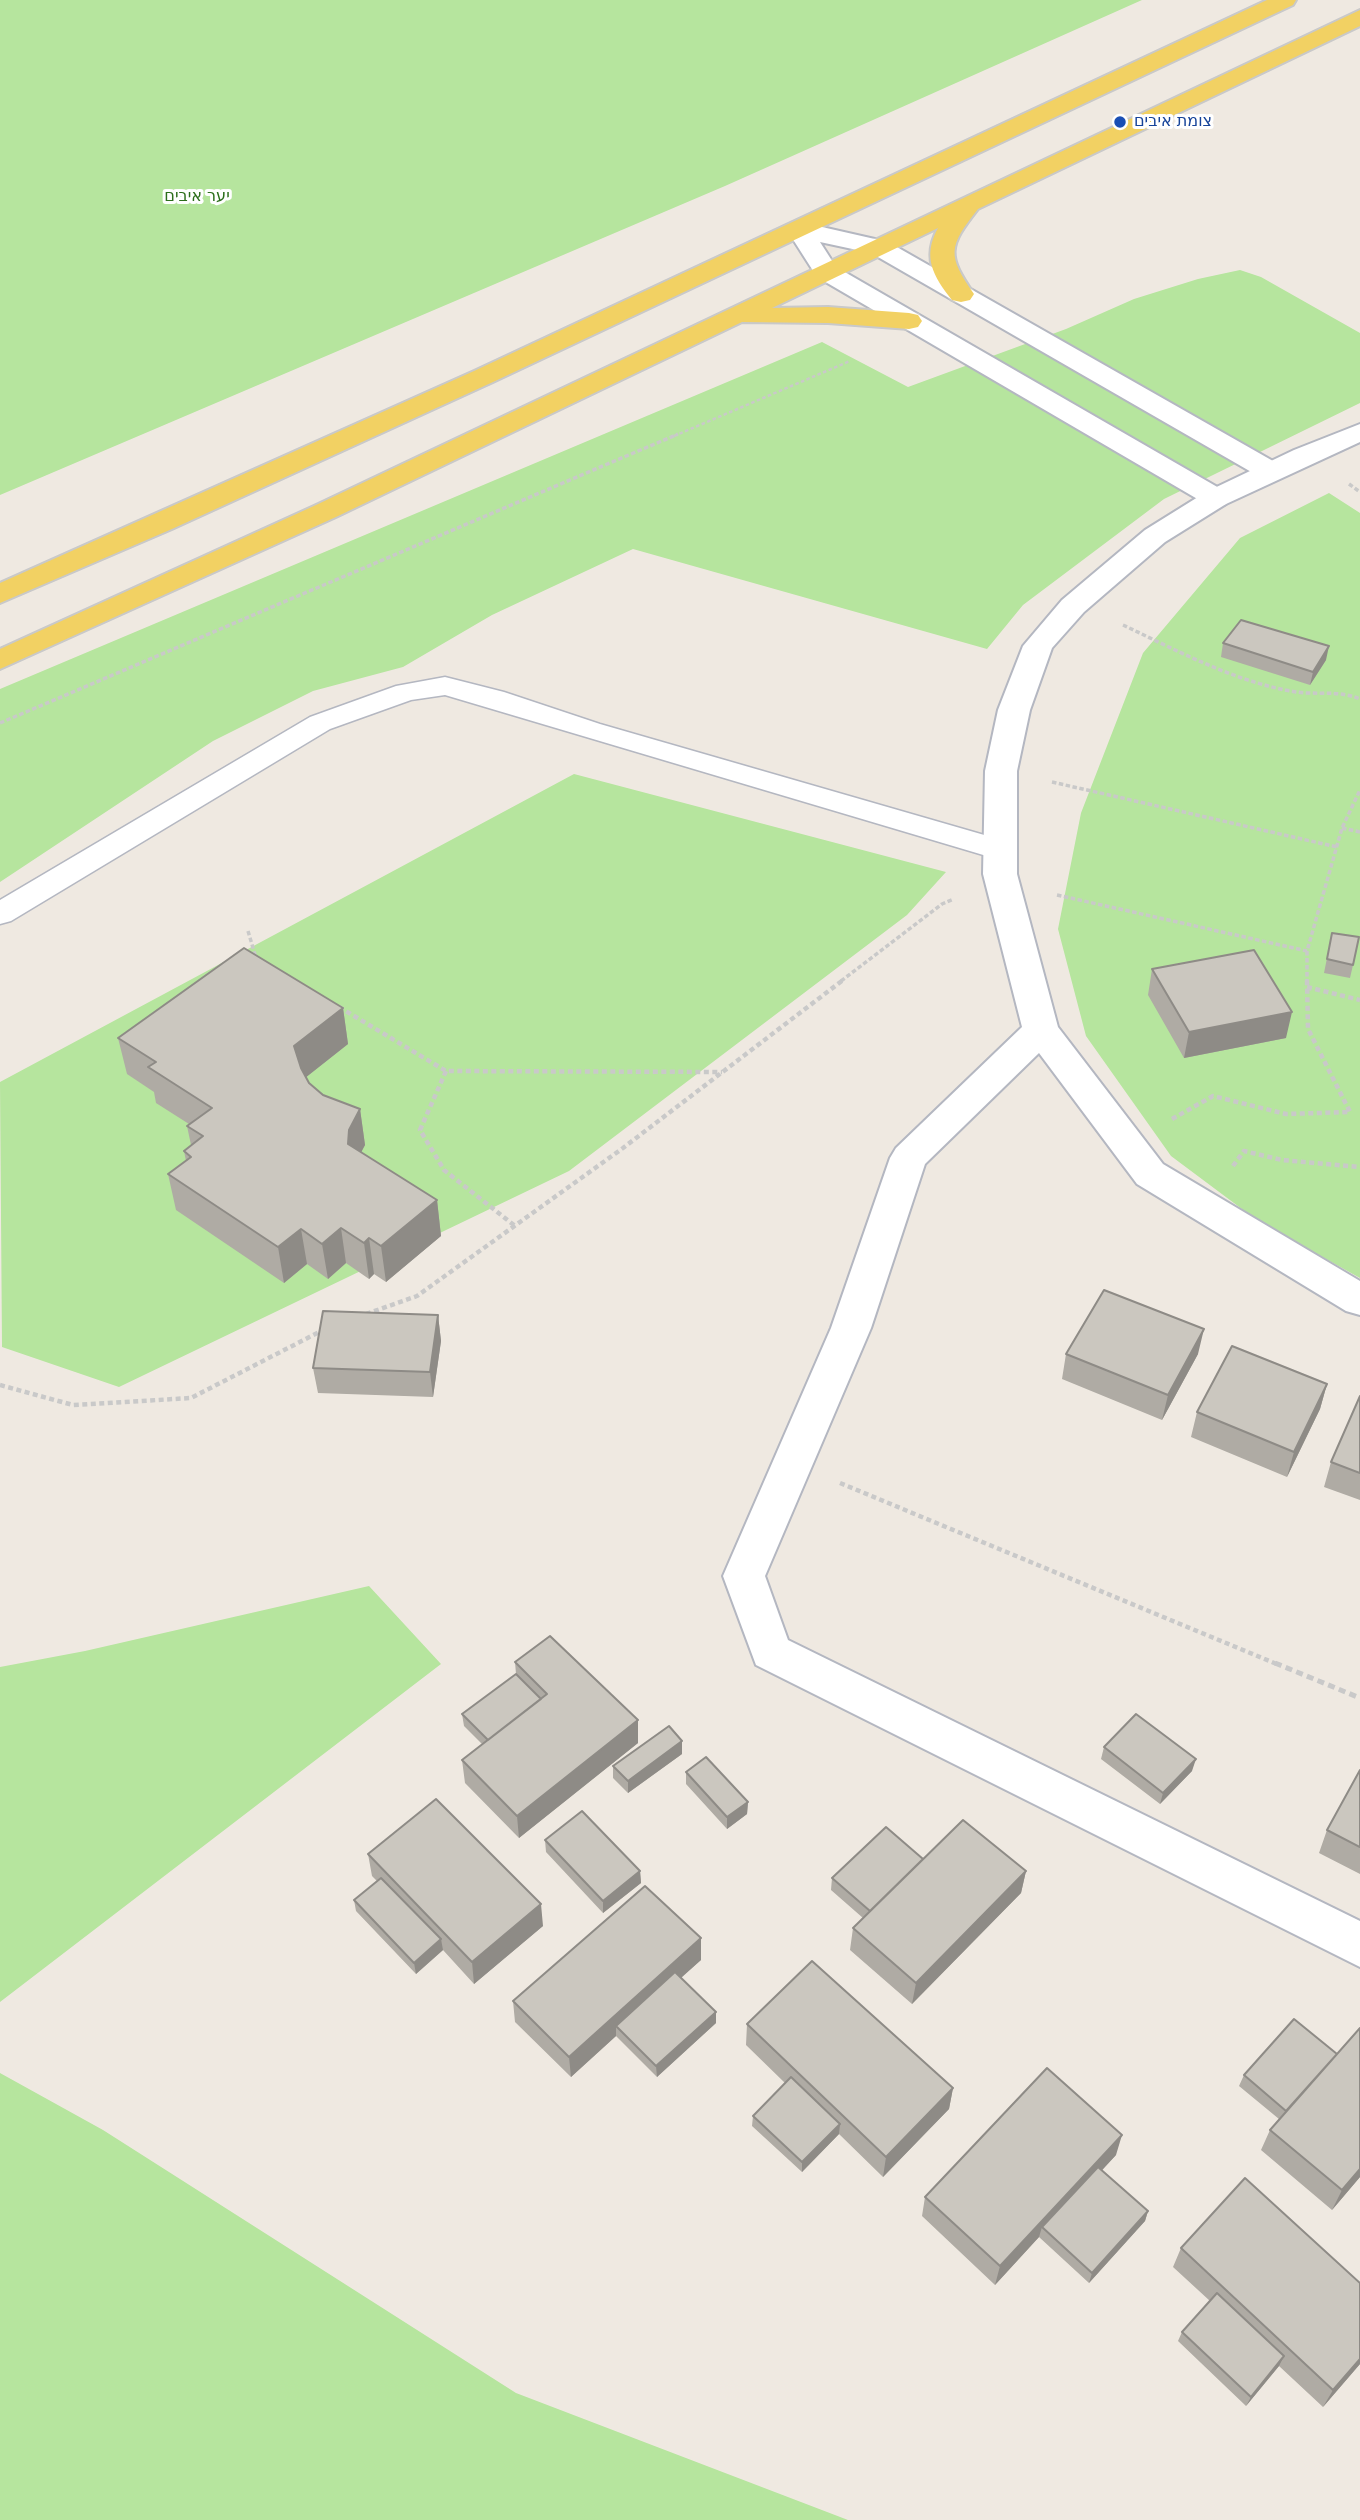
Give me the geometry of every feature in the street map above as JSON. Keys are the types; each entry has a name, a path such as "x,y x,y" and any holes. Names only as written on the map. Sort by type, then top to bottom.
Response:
{"main road":[{"path":"0,594 212,501 800,230 1285,0"},
{"path":"0,660 326,511 1360,18"},
{"path":"961,294 941,268 940,253 950,227 968,205"},
{"path":"732,317 817,314 917,325"}],"street":[{"path":"800,230 879,247 1270,471"},
{"path":"800,230 826,272 1216,498"},
{"path":"1360,432 1216,498 1155,536 1073,606 1038,646 1014,710 1001,771 1002,866 1041,1030 1150,1174 1360,1300"},
{"path":"1041,1030 909,1158 851,1328 744,1576 771,1652 1360,1945"}],"lane":[{"path":"0,914 320,723 406,692 445,686 494,698 1002,866"}],"path":[{"path":"0,723 917,325"},
{"path":"1073,606 1249,680 1296,692 1348,694 1360,699"},
{"path":"1001,771 1337,847"},
{"path":"1127,1144 1213,1096 1286,1114 1350,1112 1308,1029 1307,951 1342,828 1360,790"},
{"path":"1342,828 1360,832"},
{"path":"365,1315 417,1296 623,1148 942,904 1002,866 1307,951"},
{"path":"248,931 256,958 268,965"},
{"path":"1307,987 1360,1000"},
{"path":"327,1001 446,1071 723,1072"},
{"path":"446,1071 420,1130 444,1170 515,1226"},
{"path":"1205,1207 1244,1151 1282,1160 1360,1167"},
{"path":"0,1385 73,1405 191,1398 327,1328"},
{"path":"793,1464 1360,1698"}],"green space":[{"name":"יער איבים","path":"0,0 1142,0 725,186 0,495"},
{"path":"1240,270 1261,277 1360,333 1360,403 1164,499 1023,605 987,649 633,549 492,615 403,667 313,691 213,741 0,882 0,689 822,342 908,387 1066,329 1134,299 1198,279"},
{"path":"1329,493 1360,513 1360,1278 1258,1221 1171,1156 1086,1036 1058,929 1081,813 1143,653 1240,538"},
{"path":"574,774 946,872 907,915 569,1171 119,1387 2,1347 0,1082"},
{"path":"369,1586 441,1664 0,2002 0,1667 85,1651"},
{"path":"0,2073 103,2130 516,2393 848,2520 0,2520"}],"building":[{"path":"1241,620 1329,646 1313,672 1223,643"},
{"path":"1332,933 1359,937 1353,965 1327,959"},
{"path":"244,948 343,1008 294,1046 301,1068 309,1083 323,1095 360,1109 349,1130 348,1144 437,1200 381,1246 369,1238 364,1243 341,1228 322,1244 301,1229 278,1247 168,1174 191,1157 184,1151 203,1136 187,1126 212,1108 148,1067 156,1062 118,1038"},
{"path":"1254,950 1292,1012 1189,1032 1152,969"},
{"path":"1104,1290 1204,1329 1168,1395 1066,1354"},
{"path":"323,1311 438,1315 430,1372 313,1368"},
{"path":"1232,1346 1327,1384 1294,1452 1197,1412"},
{"path":"1360,1396 1360,1473 1331,1462"},
{"path":"550,1636 638,1720 517,1816 462,1760 547,1694 515,1662"},
{"path":"516,1674 541,1699 488,1740 462,1714"},
{"path":"1136,1714 1196,1759 1163,1793 1104,1747"},
{"path":"669,1726 682,1741 628,1781 613,1766"},
{"path":"706,1757 748,1802 727,1817 686,1772"},
{"path":"1360,1770 1360,1847 1327,1830"},
{"path":"436,1799 541,1904 472,1962 368,1854"},
{"path":"582,1811 640,1871 603,1901 545,1840"},
{"path":"963,1820 1026,1871 916,1983 853,1928"},
{"path":"886,1827 923,1859 870,1911 832,1878"},
{"path":"381,1878 441,1939 414,1963 354,1900"},
{"path":"645,1886 701,1938 569,2057 513,2001"},
{"path":"812,1961 953,2088 886,2157 747,2024"},
{"path":"675,1972 716,2012 656,2066 616,2026"},
{"path":"1294,2019 1337,2054 1286,2111 1244,2075"},
{"path":"1360,2028 1360,2169 1342,2190 1270,2130"},
{"path":"1047,2068 1122,2135 1000,2266 925,2197"},
{"path":"791,2077 840,2124 802,2162 753,2116"},
{"path":"1098,2167 1148,2211 1092,2273 1042,2227"},
{"path":"1245,2178 1360,2283 1360,2359 1333,2390 1181,2248"},
{"path":"1217,2293 1284,2356 1251,2397 1182,2332"}],"place":[{"name":"צומת איבים","path":"1120,122"}]}
